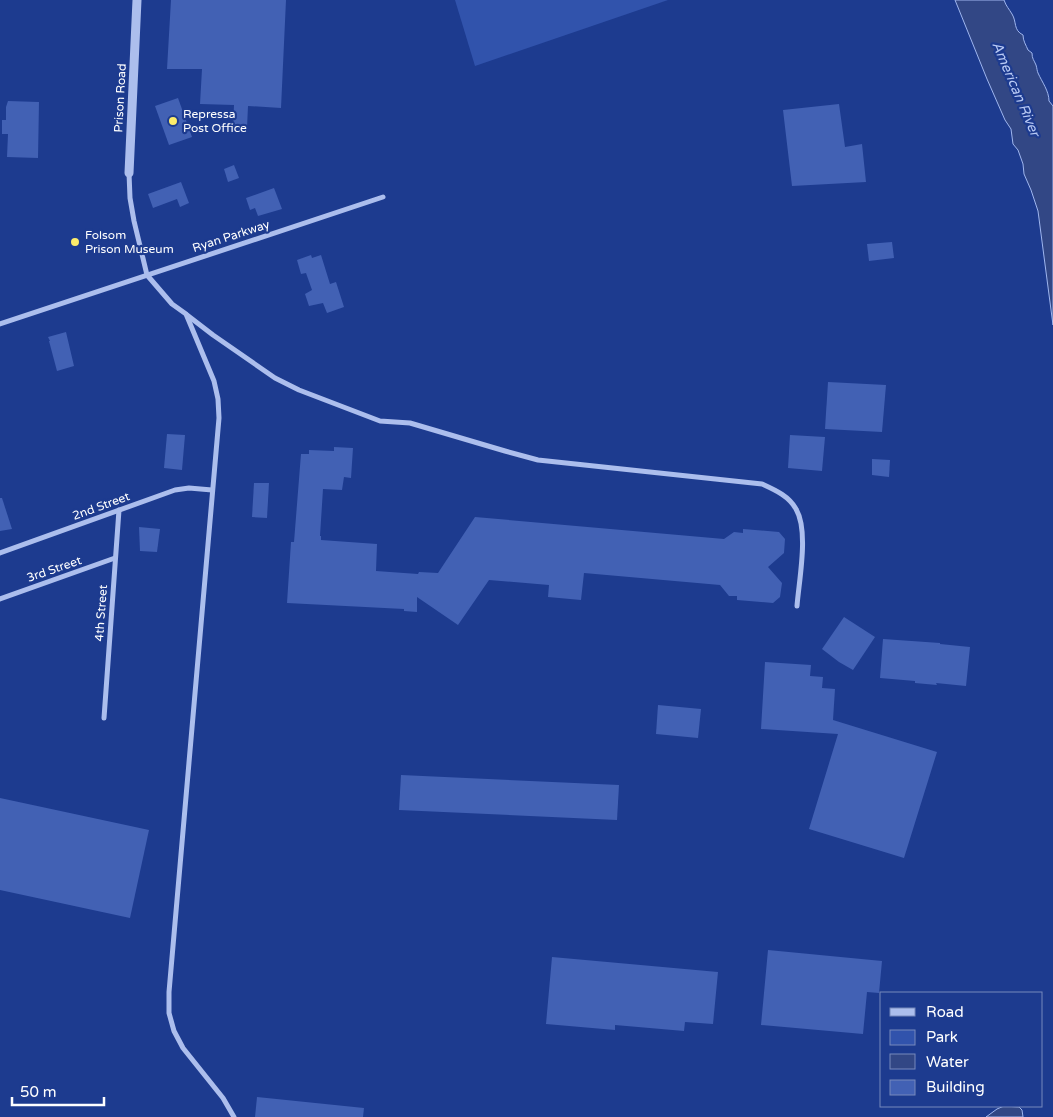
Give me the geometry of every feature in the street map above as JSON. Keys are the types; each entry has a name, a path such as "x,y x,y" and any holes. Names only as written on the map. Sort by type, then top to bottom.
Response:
{"street":[{"name":"Prison Road","path":"137,0 129,174 130,198 147,275"},
{"name":"Ryan Parkway","path":"0,324 383,197"},
{"path":"147,275 172,304 275,378 299,390 380,421 410,422 538,460 762,484 776,490 788,498 796,509 802,524 797,606"},
{"path":"186,314 214,381 218,399 219,418 169,992 169,1013 174,1032 184,1048 223,1098 234,1117"},
{"name":"2nd Street","path":"0,553 175,490 189,488 212,490"},
{"name":"4th Street","path":"104,718 119,510"},
{"name":"3rd Street","path":"0,599 115,558"}],"green space":[{"path":"455,0 668,0 475,66"}],"water":[{"name":"American River","path":"955,0 1004,0 1013,17 1016,28 1023,35 1028,50 1032,53 1049,101 1053,106 1053,325 1038,211 1024,174 1018,150 1013,144 1011,129 1005,120 987,79"},
{"path":"1002,1107 1019,1107 1022,1110 1023,1117 986,1117"}],"building":[{"path":"171,0 286,0 281,108 248,106 247,128 233,128 234,105 200,104 202,69 167,69"},
{"name":"Repressa Post Office","path":"178,98 192,137 169,145 155,106"},
{"path":"8,101 39,102 38,158 7,157 8,134 2,134 2,120 6,120"},
{"path":"839,104 845,147 862,144 866,182 792,186 783,110"},
{"path":"234,165 239,178 228,182 224,169"},
{"path":"181,182 189,203 180,207 177,199 153,208 148,194"},
{"path":"274,188 282,209 258,216 255,208 250,210 246,198"},
{"path":"892,242 894,258 869,261 867,244"},
{"path":"311,255 312,258 321,255 330,284 336,282 344,307 327,313 323,303 309,306 305,294 312,290 306,273 301,274 297,260"},
{"path":"66,332 74,366 57,371 48,337"},
{"path":"828,382 886,385 882,432 825,429"},
{"path":"167,434 185,435 182,470 164,468"},
{"path":"790,435 825,437 822,471 788,468"},
{"path":"334,447 353,448 351,478 344,477 342,490 323,489 321,540 377,544 376,571 418,574 419,572 438,573 475,517 724,539 734,532 743,533 743,529 779,532 785,539 784,553 768,567 782,583 780,597 773,603 737,600 737,596 729,596 720,585 584,573 581,600 548,597 549,585 489,580 458,625 417,597 417,612 404,611 404,609 287,603 291,542 294,542 301,454 309,454 309,450 334,451"},
{"path":"872,459 890,460 889,477 872,475"},
{"path":"254,483 269,483 267,518 252,517"},
{"path":"0,498 2,498 12,529 0,531"},
{"path":"139,527 160,529 157,552 140,551"},
{"path":"844,617 875,637 853,670 822,649"},
{"path":"883,639 970,647 966,686 915,683 915,681 880,678"},
{"path":"765,662 811,665 810,676 823,677 822,688 835,689 833,720 937,752 904,858 809,829 838,734 761,729"},
{"path":"658,705 701,709 698,738 656,734"},
{"path":"401,775 619,785 617,820 399,810"},
{"path":"0,798 149,830 130,918 0,890"},
{"path":"768,950 882,961 879,993 867,992 863,1034 761,1025"},
{"path":"552,957 718,972 713,1024 685,1022 684,1031 615,1025 615,1030 546,1024"},
{"path":"257,1097 364,1108 363,1117 255,1117"}],"place":[{"name":"Repressa Post Office","path":"173,121"},
{"name":"Folsom Prison Museum","path":"75,242"}]}
